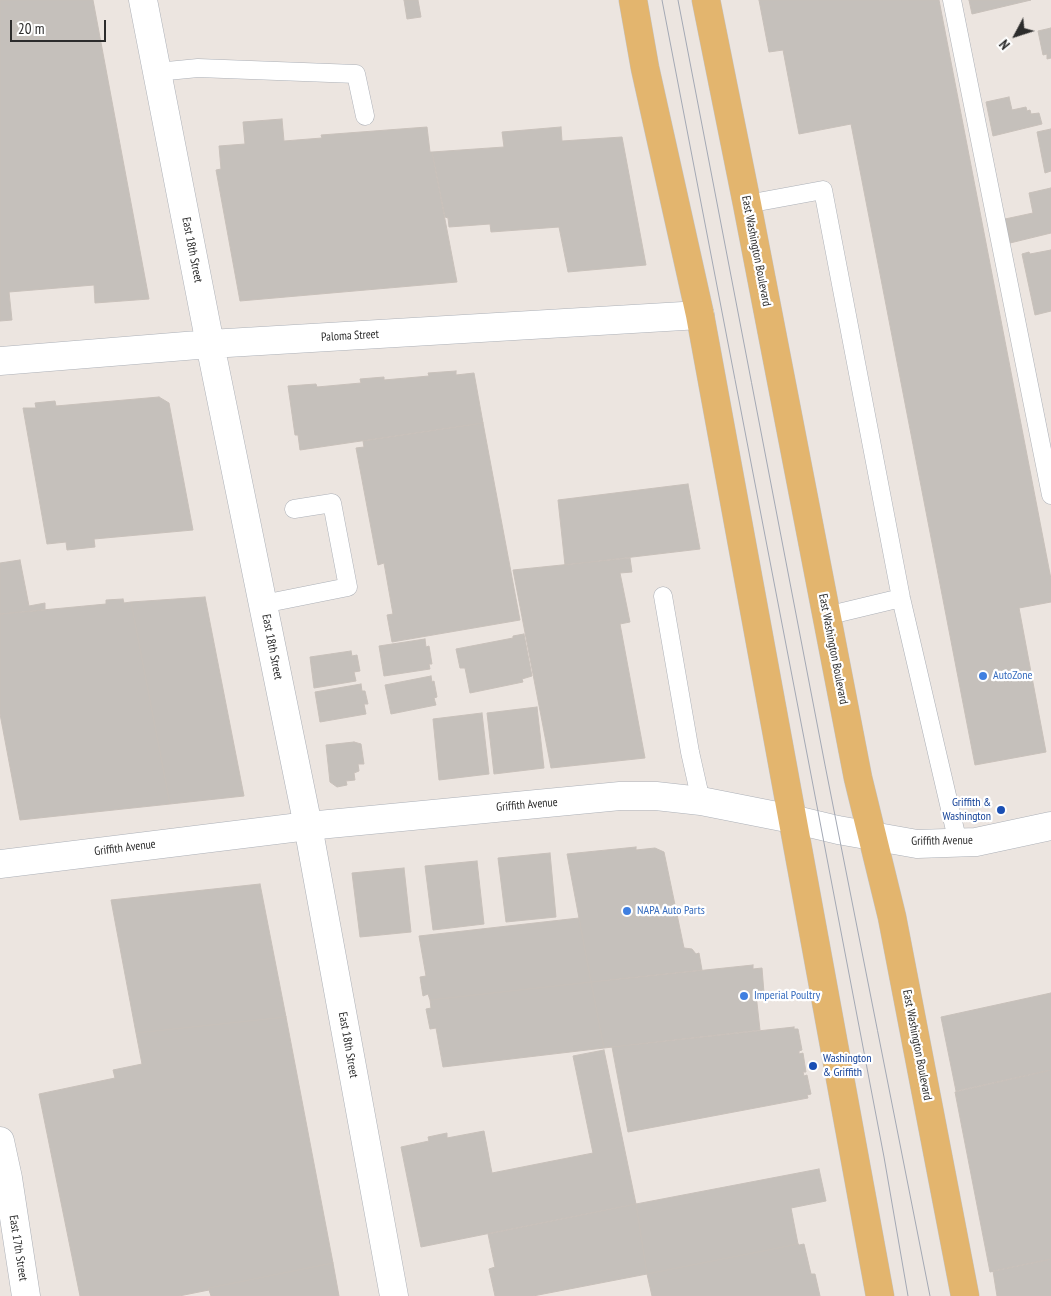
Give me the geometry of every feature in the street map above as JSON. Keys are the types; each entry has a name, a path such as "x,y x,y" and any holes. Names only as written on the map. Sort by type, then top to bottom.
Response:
{"main road":[{"path":"633,0 645,68 700,315 880,1296"},
{"name":"East Washington Boulevard","path":"706,0 858,778 892,917 965,1296"}],"street":[{"name":"East 18th Street","path":"143,0 210,344 308,826 394,1296"},
{"name":"Paloma Street","path":"0,361 210,344 700,315"},
{"name":"Griffith Avenue","path":"0,864 308,826 620,796 656,796 701,801 872,837 917,844 976,842 1051,826"},
{"name":"East 17th Street","path":"0,1141 8,1178 26,1296"}],"lane":[{"path":"952,0 1051,495"},
{"path":"157,72 198,68 356,74 365,116"},
{"path":"747,204 823,190 902,598 958,843"},
{"path":"263,604 348,587 332,503 294,509"},
{"path":"663,596 690,752 701,801"},
{"path":"826,616 902,598"}],"building":[{"path":"0,0 93,0 149,299 95,303 94,285 9,292 12,320 0,321"},
{"path":"404,0 418,0 421,17 407,19"},
{"path":"759,0 939,0 1051,579 1051,602 1019,608 1046,752 975,765 851,124 799,134 783,50 769,52"},
{"path":"969,0 1031,0 972,14"},
{"path":"1051,28 1051,58 1047,59 1047,54 1043,55 1038,31"},
{"path":"1009,97 1012,110 1026,107 1027,111 1030,110 1031,114 1039,113 1042,124 993,136 986,102"},
{"path":"282,119 284,141 322,138 321,135 427,127 430,152 432,152 457,282 240,301 216,170 221,169 219,146 245,144 243,122"},
{"path":"561,127 562,141 622,137 646,265 568,272 559,227 491,232 490,224 449,227 448,218 445,217 432,152 504,147 502,132"},
{"path":"1051,129 1051,171 1045,173 1037,132"},
{"path":"1051,188 1051,233 1010,243 1005,219 1033,213 1029,193"},
{"path":"1051,250 1051,311 1035,315 1022,254"},
{"path":"456,371 456,375 474,373 483,423 300,450 298,435 295,435 288,386 316,384 317,387 361,383 360,379 384,377 384,380 429,376 428,373"},
{"path":"159,397 169,403 193,530 94,539 95,547 67,550 66,542 47,544 23,408 36,408 35,403 55,401 56,406"},
{"path":"483,423 520,620 392,642 387,615 393,614 384,563 378,565 356,448 364,447 363,441"},
{"path":"688,484 700,549 565,565 558,500"},
{"path":"630,558 632,572 620,573 630,622 620,624 645,758 551,768 513,570"},
{"path":"20,560 29,606 45,603 45,610 0,614 0,563"},
{"path":"205,597 244,796 170,804 131,602"},
{"path":"123,599 124,603 131,602 170,804 20,820 0,714 0,614 106,604 106,600"},
{"path":"524,634 532,676 522,679 523,682 470,693 465,668 460,668 456,649 513,638 513,636"},
{"path":"425,639 426,647 429,646 432,664 429,664 430,669 384,676 379,646"},
{"path":"351,651 352,656 357,655 360,671 354,672 356,681 314,688 310,657"},
{"path":"431,676 432,682 434,681 437,697 434,698 436,705 391,714 385,685"},
{"path":"361,684 368,704 364,704 366,714 320,722 315,692"},
{"path":"537,707 544,768 494,774 487,713"},
{"path":"482,713 489,774 439,780 433,719"},
{"path":"354,742 361,744 364,764 358,764 359,771 354,773 355,780 346,781 347,785 337,787 330,782 326,745"},
{"name":"NAPA Auto Parts","path":"636,847 636,850 655,848 664,852 684,948 692,949 696,954 699,953 702,970 591,982 567,854"},
{"path":"550,853 556,917 506,922 498,858"},
{"path":"477,861 484,924 433,930 425,866"},
{"path":"404,868 411,932 360,937 352,873"},
{"path":"260,884 286,1017 136,1033 111,900"},
{"path":"579,918 591,982 430,1000 428,994 423,996 420,977 426,976 419,936"},
{"path":"753,965 753,969 762,968 764,993 756,994 760,1030 604,1048 591,982"},
{"path":"591,982 604,1048 443,1067 436,1028 430,1029 426,1009 431,1008 430,1000"},
{"path":"1051,993 1051,1070 956,1091 941,1017"},
{"path":"286,1017 333,1263 209,1288 209,1290 179,1296 80,1296 39,1094 115,1078 113,1070 142,1064 136,1033"},
{"path":"794,1027 794,1029 798,1029 802,1050 799,1051 799,1054 803,1053 806,1072 803,1072 804,1076 807,1075 811,1094 807,1095 808,1098 628,1132 612,1047"},
{"path":"604,1050 636,1204 421,1247 401,1147 429,1141 428,1137 447,1133 447,1138 484,1131 492,1173 593,1153 573,1056"},
{"path":"1051,1070 1051,1259 990,1272 955,1092"},
{"path":"819,1169 826,1201 791,1208 798,1244 647,1274 636,1204"},
{"path":"636,1204 647,1274 533,1296 495,1296 489,1269 495,1267 488,1234"},
{"path":"804,1244 811,1274 815,1274 820,1296 652,1296 647,1274"},
{"path":"1051,1259 1051,1296 997,1296 993,1271"},
{"path":"333,1263 339,1296 211,1296 209,1290 209,1288"}],"tram line":[{"path":"662,0 884,1157 908,1296"},
{"path":"678,0 825,765 930,1296"}],"place":[{"name":"AutoZone","path":"983,676"},
{"name":"Griffith & Washington","path":"1001,810"},
{"name":"NAPA Auto Parts","path":"627,911"},
{"name":"Imperial Poultry","path":"744,996"},
{"name":"Washington & Griffith","path":"813,1066"}]}
